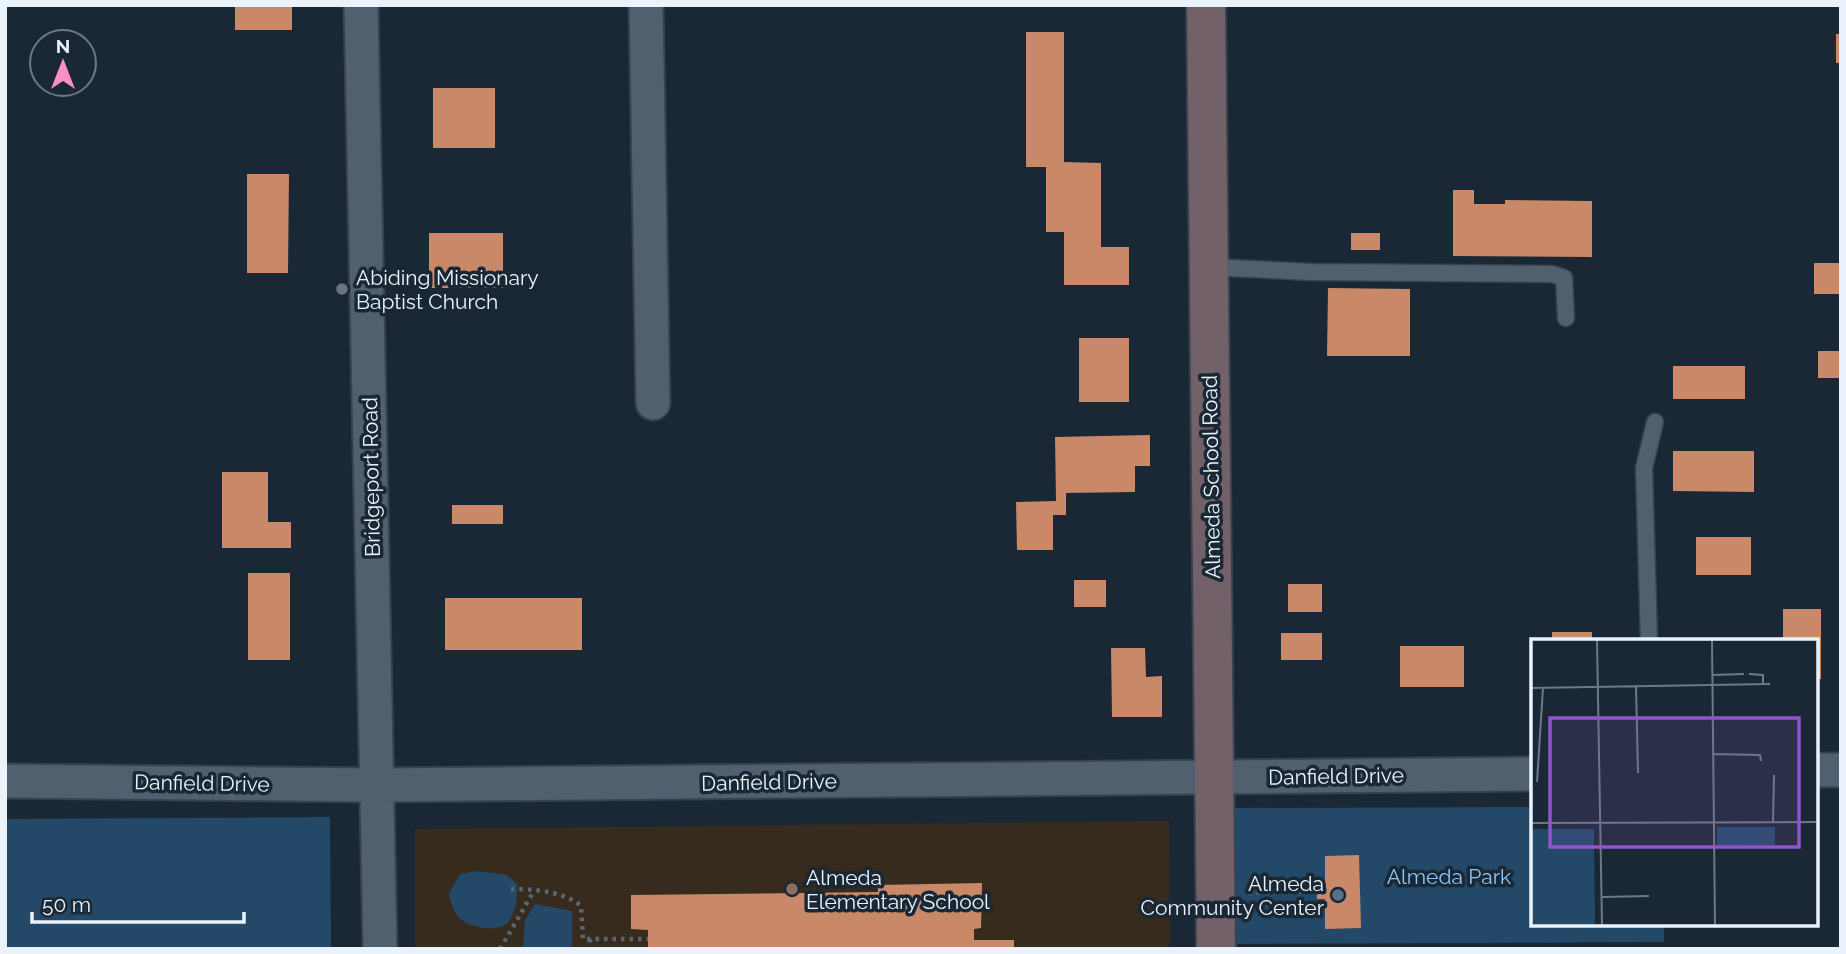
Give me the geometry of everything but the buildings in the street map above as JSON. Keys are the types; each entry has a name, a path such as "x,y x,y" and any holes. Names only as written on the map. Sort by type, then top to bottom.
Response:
{"street":[{"name":"Bridgeport Road","path":"361,5 380,949"},
{"path":"646,5 653,403"},
{"name":"Almeda School Road","path":"1206,5 1216,949"},
{"path":"1818,770 1841,770"},
{"name":"Danfield Drive","path":"5,781 378,785 1531,774"}],"lane":[{"path":"1209,267 1312,272 1552,274 1564,278 1566,318"},
{"path":"1649,639 1644,468 1655,422"}],"path":[{"path":"511,889 573,899 581,906 583,939 648,939"},
{"path":"500,949 535,891"},
{"path":"1215,894 1317,891"},
{"path":"590,939 590,949"}],"shaded area":[{"name":"Almeda Elementary School","path":"1169,821 1170,949 415,949 415,829"}],"green space":[{"name":"Almeda Park","path":"1531,807 1531,926 1664,926 1664,942 1236,944 1234,808"},
{"path":"330,817 331,949 5,949 5,819"},
{"path":"478,871 507,875 517,884 515,907 505,925 494,928 474,926 460,919 453,908 449,893 460,874"},
{"path":"535,904 572,911 572,949 523,949 525,920"}],"place":[{"name":"Abiding Missionary Baptist Church","path":"342,289"},
{"name":"Almeda Elementary School","path":"792,889"},
{"name":"Almeda Community Center","path":"1338,895"}]}
